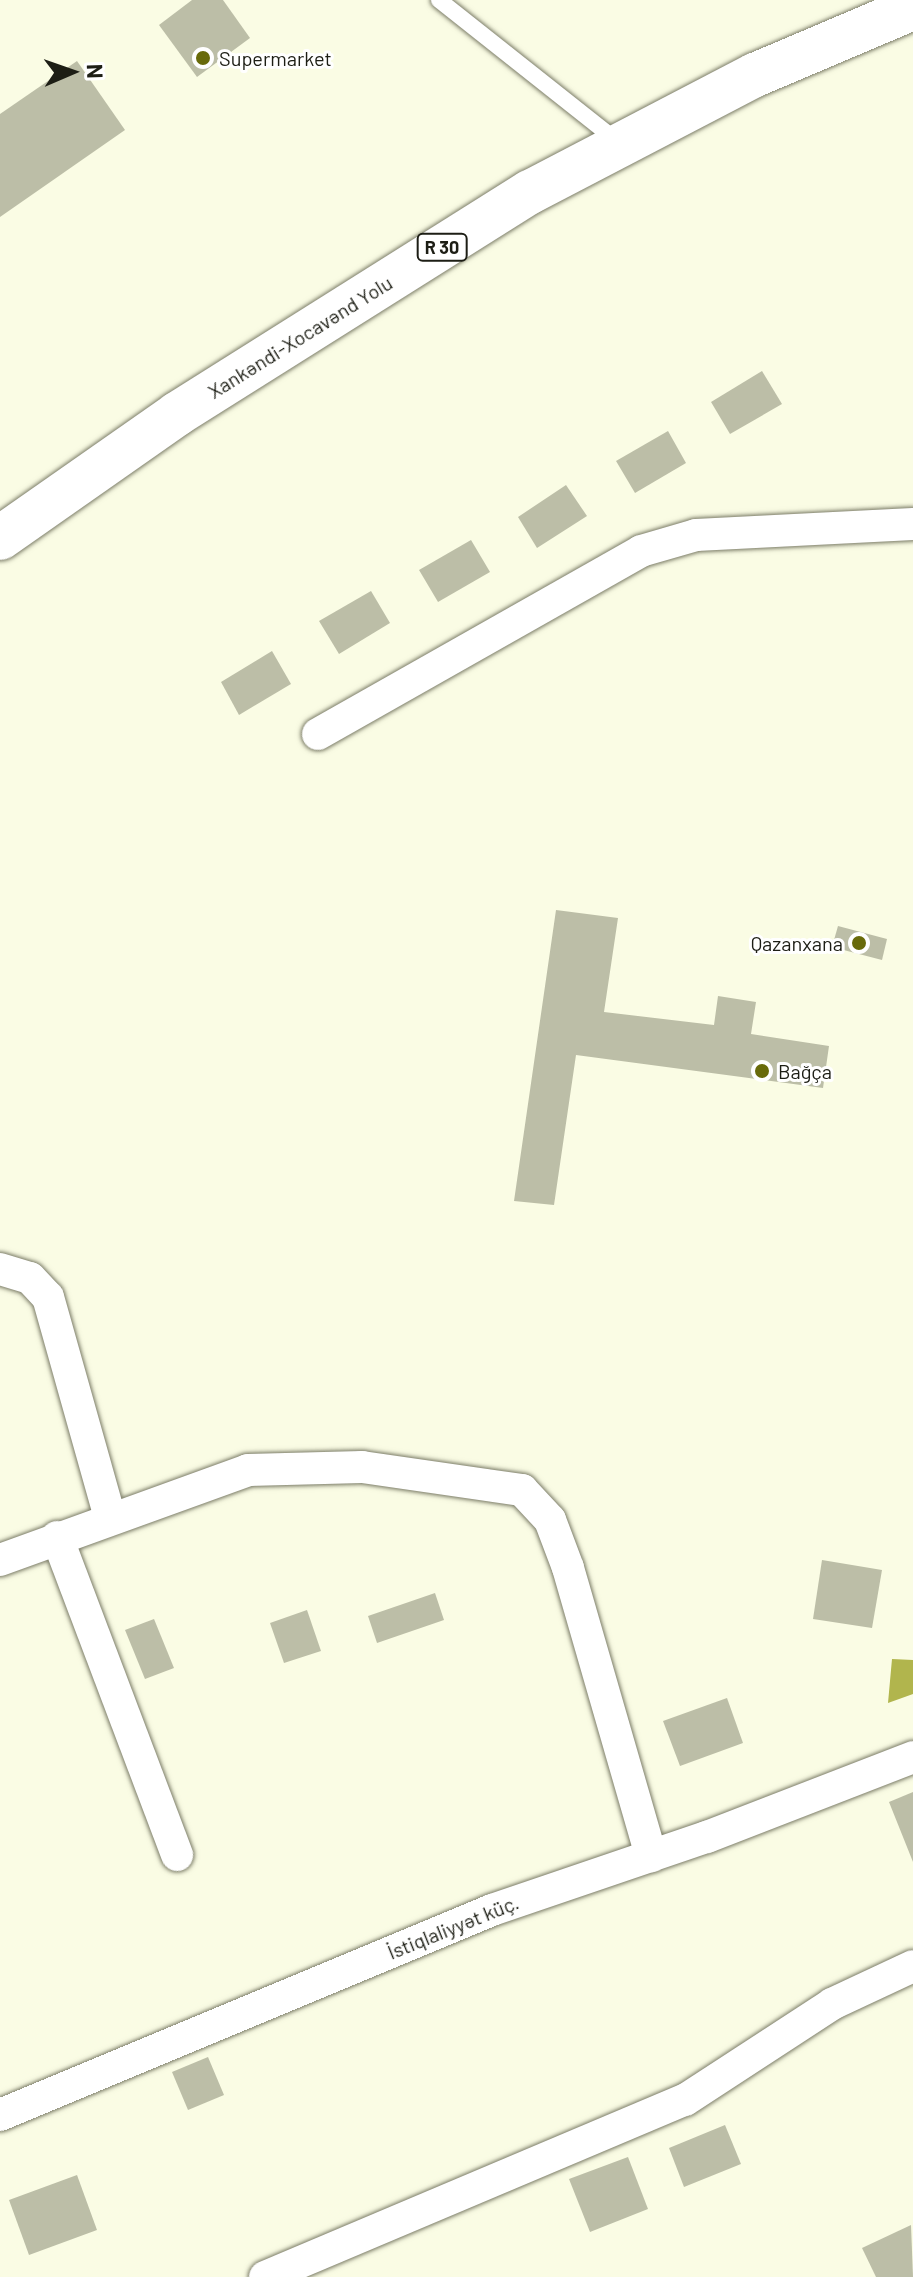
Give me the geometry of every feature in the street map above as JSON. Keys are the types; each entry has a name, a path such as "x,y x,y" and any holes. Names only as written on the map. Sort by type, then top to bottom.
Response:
{"main road":[{"name":"Xankəndi-Xocavənd Yolu","path":"0,538 177,414 618,142 913,8"}],"street":[{"path":"318,734 641,551 696,535 913,524"},
{"path":"0,1269 30,1278 48,1297 110,1517"},
{"path":"0,1560 110,1517 248,1470 302,1463 522,1490 550,1520 568,1568 651,1856"},
{"path":"57,1537 177,1855"},
{"name":"İstiqlaliyyət küç.","path":"0,2115 492,1910 651,1856 913,1757"},
{"path":"265,2277 685,2100 832,2004 913,1966"}],"lane":[{"path":"439,0 618,142"}],"shaded area":[{"path":"892,1659 913,1660 913,1694 888,1703"}],"building":[{"name":"Supermarket","path":"192,0 223,0 250,38 197,77 159,25"},
{"path":"77,61 125,130 0,217 0,114"},
{"path":"762,371 782,404 730,434 711,402"},
{"path":"668,431 686,463 635,493 616,461"},
{"path":"566,485 587,516 537,548 518,517"},
{"path":"471,540 490,572 438,602 419,570"},
{"path":"371,591 390,623 339,654 319,621"},
{"path":"272,651 291,684 239,715 221,682"},
{"name":"Bağça","path":"556,910 618,918 604,1012 714,1025 718,996 756,1002 751,1034 829,1046 823,1088 576,1055 554,1205 514,1201"},
{"name":"Qazanxana","path":"838,926 887,939 882,960 832,947"},
{"path":"822,1560 882,1570 872,1628 813,1619"},
{"path":"435,1593 444,1620 377,1643 368,1616"},
{"path":"307,1610 321,1651 284,1663 270,1623"},
{"path":"154,1619 174,1668 145,1679 125,1630"},
{"path":"727,1698 743,1743 680,1766 663,1721"},
{"path":"913,1792 913,1862 889,1802"},
{"path":"208,2057 224,2095 188,2110 172,2072"},
{"path":"725,2125 741,2164 684,2187 669,2148"},
{"path":"628,2157 648,2209 590,2232 569,2179"},
{"path":"77,2175 97,2230 29,2255 9,2200"},
{"path":"911,2225 913,2277 876,2277 862,2248"}],"place":[{"name":"Supermarket","path":"203,58"},
{"name":"Qazanxana","path":"859,943"},
{"name":"Bağça","path":"762,1071"}]}
